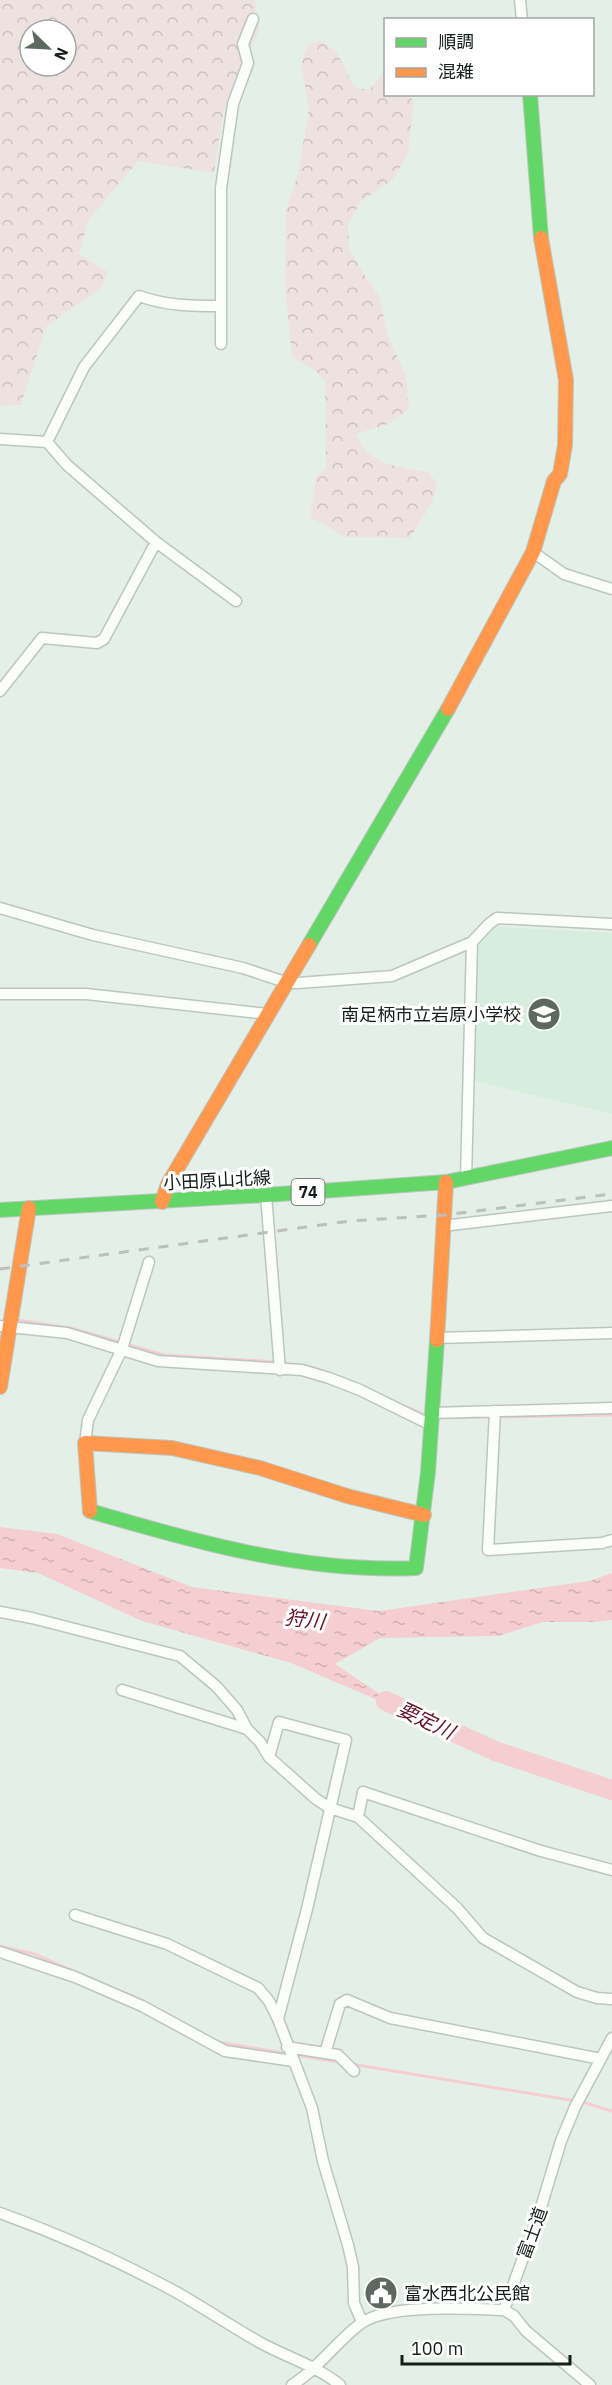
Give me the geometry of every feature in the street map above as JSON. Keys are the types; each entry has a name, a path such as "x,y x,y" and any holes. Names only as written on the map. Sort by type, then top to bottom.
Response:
{"street":[{"path":"520,0 522,18"},
{"path":"221,344 222,188 233,104 248,63 243,44 253,19"},
{"path":"162,1202 168,1184 439,725 533,552 554,481 560,474 565,445 566,380 541,243 530,96"},
{"path":"47,442 84,367 139,296 176,306 221,306"},
{"path":"0,439 47,442 66,465 156,542 236,601"},
{"path":"0,691 42,638 97,643 104,639 156,542"},
{"path":"533,552 564,574 612,589"},
{"path":"0,909 93,935 243,968 288,983 392,976 472,942 497,918 612,924"},
{"path":"465,1179 472,942"},
{"path":"0,994 86,994 268,1014"},
{"name":"小田原山北線","path":"0,1210 266,1196 446,1182 612,1149"},
{"path":"149,1262 122,1349 88,1420 85,1443 88,1511 216,1547 298,1561 384,1570 416,1568 424,1515 446,1182"},
{"path":"266,1196 280,1370"},
{"path":"443,1226 612,1206"},
{"path":"0,1387 5,1327 29,1208"},
{"path":"5,1327 67,1333 158,1361 302,1370 329,1378 431,1419 495,1411 612,1408"},
{"path":"436,1338 612,1333"},
{"path":"495,1411 489,1550 602,1543 612,1540"},
{"path":"85,1443 172,1448 260,1468 347,1496 424,1515"},
{"path":"0,1612 180,1656 216,1686 237,1710 247,1729 269,1757 316,1799 330,1808 358,1817 457,1908 483,1938 577,1992 597,1998 612,1999"},
{"path":"122,1690 247,1729"},
{"path":"269,1757 279,1722 346,1740 278,2019"},
{"path":"358,1817 363,1791 542,1851 612,1870"},
{"path":"75,1915 167,1944 258,1988 269,2001 312,2109 323,2161 348,2245 353,2267 354,2303 362,2322"},
{"path":"0,1952 84,1981 142,2006 225,2051 293,2061"},
{"path":"325,2053 340,2004 347,2000 390,2018 601,2059"},
{"name":"富士道","path":"504,2310 539,2214 561,2141 575,2107 612,2038"},
{"path":"287,2047 338,2055 354,2071"},
{"path":"0,2213 65,2237 105,2256 176,2292 261,2343 314,2367 340,2385"},
{"path":"292,2385 362,2322 382,2314 435,2307 504,2310 514,2316 526,2331 590,2385"}],"shaded area":[{"name":"南足柄市立岩原小学校","path":"500,927 612,933 612,1114 474,1081 478,947 494,929"}],"green space":[{"path":"0,0 255,0 259,30 224,109 214,173 138,161 88,221 79,254 108,272 101,288 46,327 21,405 0,406"},
{"path":"319,40 336,51 354,87 369,90 384,72 384,96 410,96 414,103 408,153 394,179 360,202 348,225 349,248 379,296 389,339 406,375 409,408 391,423 356,434 362,445 377,459 396,466 429,472 437,484 432,503 410,538 345,537 310,517 316,476 326,469 325,382 316,371 292,357 285,286 286,209 298,174 309,109 301,65 307,46"}],"water":[{"name":"狩川","path":"0,1527 57,1534 192,1587 379,1611 589,1581 612,1573 612,1620 543,1622 498,1636 380,1638 335,1664 408,1713 291,1663 142,1621 38,1573 0,1568"}],"waterway":[{"path":"17,1320 71,1328 164,1355 276,1362"},
{"path":"283,1363 300,1365"},
{"path":"306,1366 323,1371"},
{"path":"409,1408 428,1416"},
{"path":"437,1418 612,1415"},
{"name":"要定川","path":"386,1701 495,1751 612,1790"},
{"path":"0,1946 34,1954 136,1998"},
{"path":"218,2042 289,2054"},
{"path":"295,2055 339,2062"},
{"path":"351,2064 576,2101"},
{"path":"582,2102 612,2111"}],"railway":[{"path":"0,1269 350,1221 444,1215 612,1194"}],"traffic: fast":[{"path":"530,96 541,238"},
{"path":"309,945 448,709"},
{"path":"0,1210 446,1182 612,1148"},
{"path":"90,1511 170,1534 251,1553 333,1566 416,1568 428,1472 437,1340"}],"traffic: slow":[{"path":"448,709 533,552 554,481 560,474 565,445 566,380 541,238"},
{"path":"162,1202 168,1184 309,945"},
{"path":"437,1340 446,1182"},
{"path":"0,1387 29,1208"},
{"path":"90,1511 85,1443 172,1448 260,1468 347,1496 424,1515"}],"place":[{"name":"南足柄市立岩原小学校","path":"544,1014"},
{"name":"富水西北公民館","path":"381,2293"}]}
